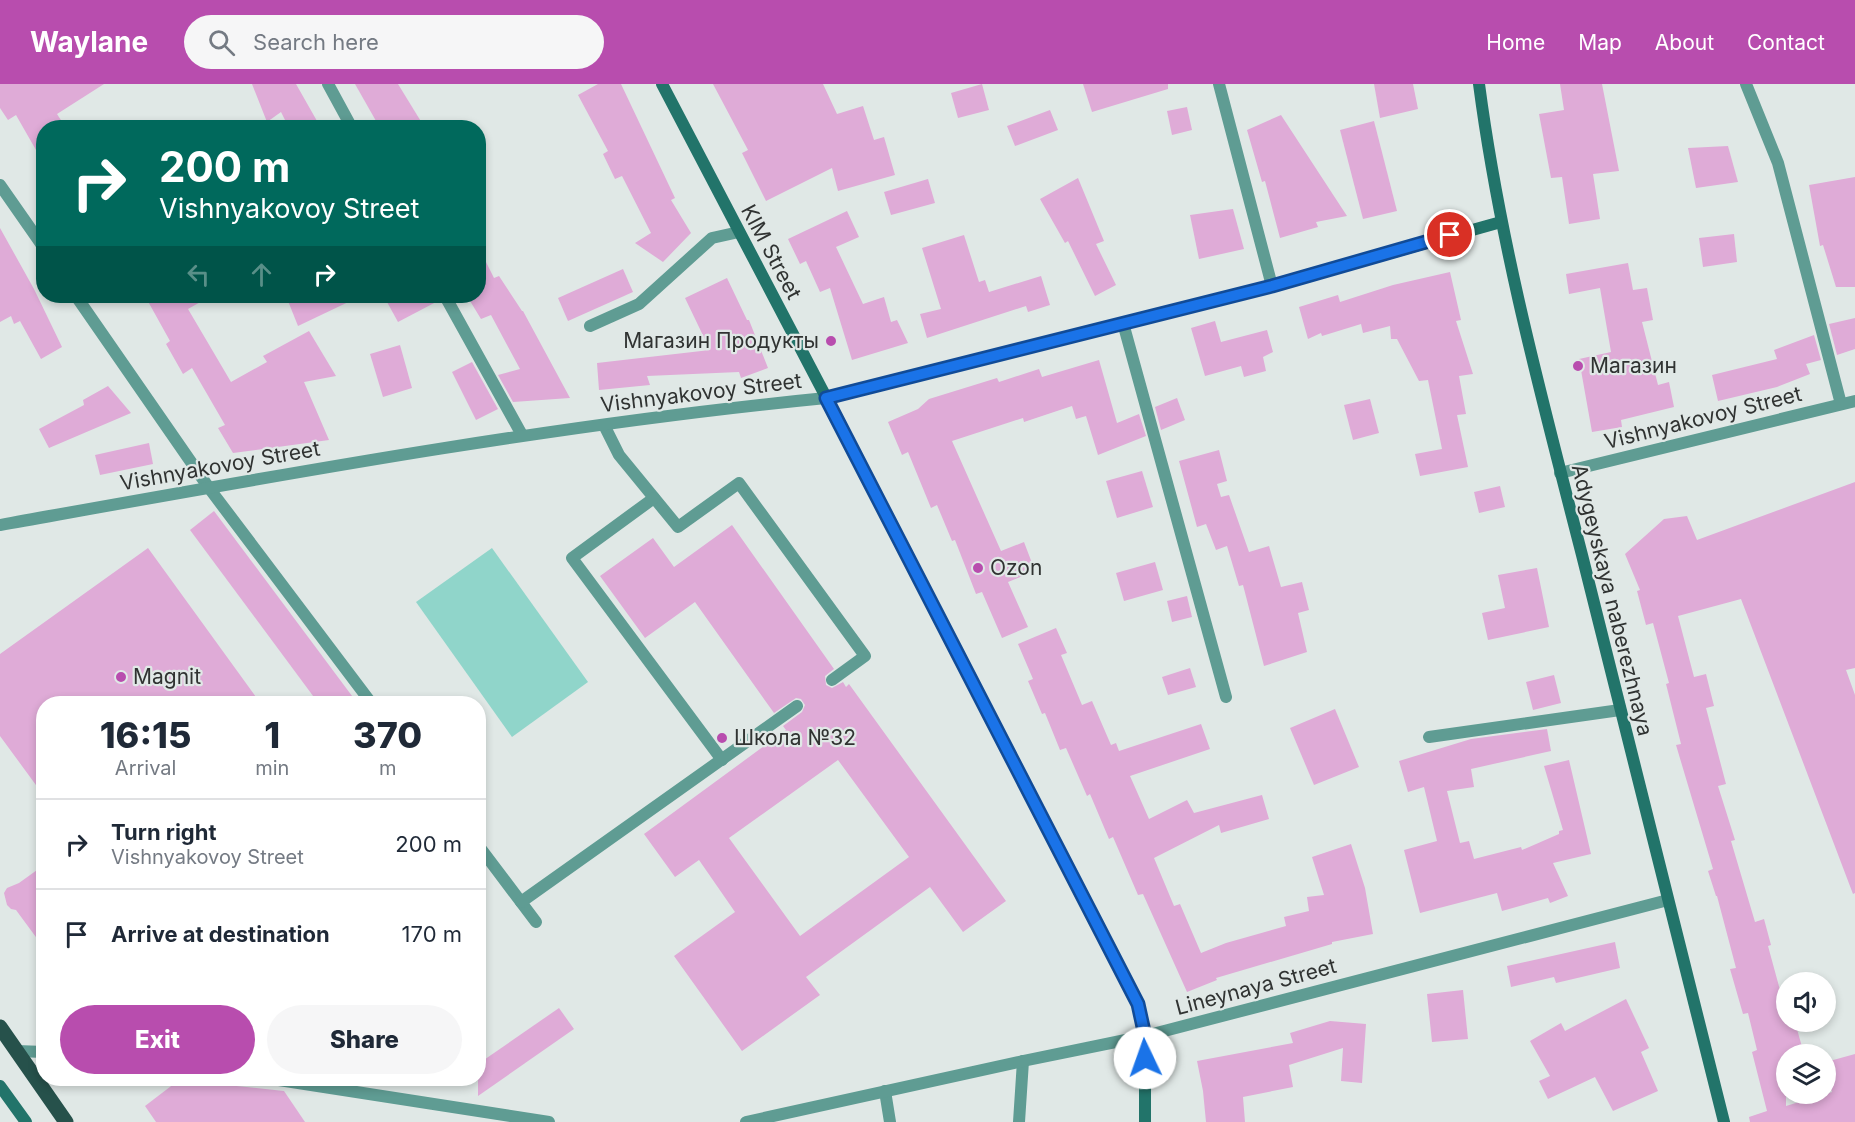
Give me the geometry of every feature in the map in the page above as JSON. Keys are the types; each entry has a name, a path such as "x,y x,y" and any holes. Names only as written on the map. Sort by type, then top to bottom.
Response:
{"main road":[{"path":"0,1027 36,1079"},
{"path":"41,1086 66,1122"}],"street":[{"path":"328,84 348,120"},
{"name":"KIM Street","path":"662,84 1138,1004 1145,1036 1144,1122"},
{"path":"1219,84 1272,286"},
{"name":"Adygeyskaya naberezhnaya","path":"1479,84 1489,160 1501,222 1560,473 1724,1122"},
{"path":"1746,84 1778,163 1841,404"},
{"path":"0,186 36,237"},
{"name":"Vishnyakovoy Street","path":"0,525 522,435 826,398 1272,286 1501,222"},
{"path":"590,326 639,304 712,238 739,232"},
{"path":"81,303 209,488 366,696"},
{"path":"449,303 522,435"},
{"path":"1123,323 1226,697"},
{"name":"Vishnyakovoy Street","path":"1560,473 1855,401"},
{"path":"604,425 620,455 678,527 739,483 865,656 832,680"},
{"path":"654,498 572,558 722,759"},
{"path":"521,902 797,706"},
{"path":"1429,737 1620,710"},
{"path":"486,856 537,922"},
{"name":"Lineynaya Street","path":"746,1122 1145,1036 1668,900"},
{"path":"17,1051 36,1052"},
{"path":"1019,1122 1023,1061"},
{"path":"0,1086 26,1122"},
{"path":"317,1086 549,1122"},
{"path":"885,1091 890,1122"}],"green space":[{"path":"492,548 588,682 512,737 486,700 486,696 483,696 416,602"}],"building":[{"path":"0,84 104,84 57,114 61,120 36,120 36,150 16,115 8,120 0,108"},
{"path":"252,84 296,84 316,120 285,120 281,112 266,120"},
{"path":"355,84 398,84 420,120 375,120"},
{"path":"598,84 621,84 675,198 671,200 691,233 663,262 635,243 651,233 622,176 615,179 603,154 608,151 578,95"},
{"path":"713,84 823,84 837,114 863,106 874,140 884,137 895,175 838,191 832,168 766,201 742,153 748,150"},
{"path":"982,84 989,110 958,118 951,93"},
{"path":"1083,84 1168,84 1168,89 1092,112"},
{"path":"1374,84 1413,84 1418,109 1380,118"},
{"path":"1560,84 1602,84 1619,171 1593,174 1600,219 1569,224 1562,177 1551,178 1539,114 1564,110"},
{"path":"1187,107 1192,130 1172,135 1167,111"},
{"path":"1050,110 1058,130 1015,146 1007,126"},
{"path":"1281,115 1347,216 1316,222 1318,227 1280,238 1265,181 1262,182 1247,130"},
{"path":"1374,121 1397,211 1363,219 1340,130"},
{"path":"1728,146 1738,182 1696,188 1688,148"},
{"path":"1855,177 1855,287 1836,287 1823,245 1820,246 1809,185"},
{"path":"1078,178 1104,241 1096,244 1116,285 1095,296 1068,241 1065,243 1040,199"},
{"path":"928,179 935,203 891,215 884,192"},
{"path":"1233,209 1244,249 1199,259 1190,215"},
{"path":"847,211 859,237 836,247 863,304 884,297 891,322 897,320 908,343 852,360 830,288 820,292 806,261 800,264 788,239"},
{"path":"0,228 36,293 36,303 41,303 62,347 41,359 20,321 14,324 11,316 0,322"},
{"path":"1734,234 1737,262 1703,267 1699,238"},
{"path":"964,235 979,282 985,280 989,292 1041,276 1050,305 1028,312 1026,306 927,338 920,314 941,309 922,248"},
{"path":"486,262 494,278 499,276 523,311 570,398 513,402 498,375 520,369 491,315 481,319 471,303 486,303"},
{"path":"1628,263 1633,290 1647,288 1653,320 1642,322 1658,385 1669,382 1674,407 1621,420 1622,427 1592,432 1579,359 1611,352 1600,288 1569,294 1566,274"},
{"path":"623,269 633,292 568,321 558,298"},
{"path":"1450,272 1461,320 1456,321 1473,374 1459,376 1466,414 1457,415 1468,467 1420,476 1415,454 1442,449 1428,380 1419,381 1397,339 1391,339 1390,326 1363,333 1361,324 1322,336 1321,333 1308,339 1299,307 1338,295 1340,302 1393,285"},
{"path":"727,278 749,320 768,368 741,378 739,372 647,376 650,385 599,390 597,363 710,350 685,298"},
{"path":"149,303 199,303 188,309 231,382 267,362 263,356 309,331 336,376 304,382 329,440 233,453 218,428 225,425 192,368 183,374 166,344 170,341"},
{"path":"289,303 346,303 298,326"},
{"path":"388,303 434,303 398,322"},
{"path":"1855,318 1855,349 1837,355 1829,324"},
{"path":"1215,321 1221,342 1267,330 1273,352 1263,357 1266,371 1244,377 1241,366 1205,376 1191,328"},
{"path":"1814,335 1821,360 1806,364 1810,374 1777,387 1718,401 1712,375 1777,359 1774,350"},
{"path":"400,345 412,388 383,397 370,354"},
{"path":"1099,360 1117,423 1139,414 1146,436 1098,455 1086,416 1076,419 1072,406 1024,422 1023,418 952,441 1001,551 1024,542 1035,571 1008,582 1028,627 1002,638 982,592 976,594 955,540 952,541 937,505 931,508 908,452 902,455 888,422 918,409 929,399 997,378 999,382 1039,369 1042,377"},
{"path":"472,362 498,409 476,420 452,372"},
{"path":"108,386 131,413 49,448 39,429 84,405 83,400"},
{"path":"1177,398 1185,420 1161,430 1155,407"},
{"path":"1370,399 1379,433 1353,440 1344,405"},
{"path":"149,443 153,464 100,475 95,455"},
{"path":"1219,450 1227,481 1217,484 1221,497 1229,495 1249,552 1269,546 1281,587 1302,582 1309,610 1298,613 1307,652 1264,666 1243,585 1239,586 1227,546 1216,550 1206,524 1197,527 1179,461"},
{"path":"1142,471 1153,507 1117,518 1106,481"},
{"path":"1855,482 1855,668 1846,670 1855,695 1855,893 1853,894 1741,599 1678,616 1694,677 1706,674 1714,706 1706,708 1726,784 1718,786 1735,840 1731,841 1755,922 1764,919 1771,945 1768,946 1776,975 1776,1032 1798,1032 1801,1044 1776,1044 1776,1104 1786,1104 1786,1106 1836,1104 1836,1059 1855,1054 1855,1122 1750,1122 1749,1117 1767,1111 1752,1052 1757,1050 1748,1013 1743,1014 1730,969 1736,968 1708,871 1713,869 1676,745 1681,744 1666,684 1669,683 1653,623 1646,625 1637,591 1640,590 1625,554 1664,519 1687,516 1697,540"},
{"path":"1500,486 1505,507 1479,513 1474,492"},
{"path":"214,511 352,696 313,696 190,530"},
{"path":"732,525 834,669 825,676 826,685 832,688 843,682 846,687 849,684 1006,901 963,932 930,887 806,977 820,995 742,1051 674,956 735,912 699,860 675,877 644,834 786,730 783,726 802,712 805,705 801,699 796,698 774,713 695,602 645,638 600,576 653,538 674,567","holes":["838,760 909,857 800,936 729,838"]},
{"name":"Magnit","path":"148,548 255,696 36,696 36,785 0,736 0,654"},
{"path":"1155,562 1163,590 1124,601 1116,573"},
{"path":"1537,568 1549,627 1488,640 1482,613 1505,608 1498,575"},
{"path":"1187,596 1192,617 1172,622 1167,601"},
{"path":"1056,628 1067,653 1061,655 1082,705 1092,701 1111,745 1116,743 1119,751 1201,724 1210,749 1130,776 1149,819 1187,800 1194,813 1262,795 1269,819 1221,833 1219,825 1154,858 1174,906 1180,904 1201,953 1226,943 1286,926 1284,917 1309,911 1307,897 1324,895 1312,857 1351,844 1365,888 1373,934 1332,942 1332,944 1216,978 1217,980 1187,992 1143,894 1138,895 1113,837 1109,839 1090,794 1087,796 1066,748 1060,750 1045,713 1042,714 1028,681 1033,679 1018,644"},
{"path":"1190,668 1196,687 1168,695 1162,677"},
{"path":"1554,675 1561,703 1533,710 1526,682"},
{"path":"1335,709 1359,767 1314,785 1290,728"},
{"path":"1547,729 1551,751 1471,769 1474,787 1447,791 1460,843 1469,841 1474,859 1521,847 1522,850 1559,834 1559,831 1563,830 1544,766 1569,760 1591,854 1553,863 1568,896 1550,903 1548,898 1502,911 1497,893 1420,913 1404,850 1437,841 1424,787 1408,792 1399,761 1471,739"},
{"path":"36,871 36,937 16,910 7,905 4,893 7,888 19,883"},
{"path":"1615,942 1620,968 1556,983 1554,977 1511,987 1507,966"},
{"path":"1463,990 1468,1039 1432,1042 1427,994"},
{"path":"1626,999 1649,1048 1641,1052 1658,1091 1613,1111 1595,1077 1548,1099 1539,1081 1550,1076 1530,1041 1561,1023 1565,1031"},
{"path":"559,1008 574,1029 478,1096 478,1086 486,1086 486,1058"},
{"path":"1330,1021 1366,1024 1362,1083 1341,1081 1343,1048 1289,1065 1293,1087 1243,1097 1245,1122 1206,1122 1197,1061 1293,1043 1290,1033"},
{"path":"171,1086 236,1086 284,1091 305,1122 156,1122 145,1106"}],"place":[{"name":"Магазин Продукты","path":"831,341"},
{"name":"Магазин","path":"1578,366"},
{"name":"Ozon","path":"978,568"},
{"name":"Magnit","path":"121,677"},
{"name":"Школа №32","path":"722,738"}],"route":[{"path":"1145,1058 1145,1036 1138,1004 826,398 1272,286 1450,235"}]}
